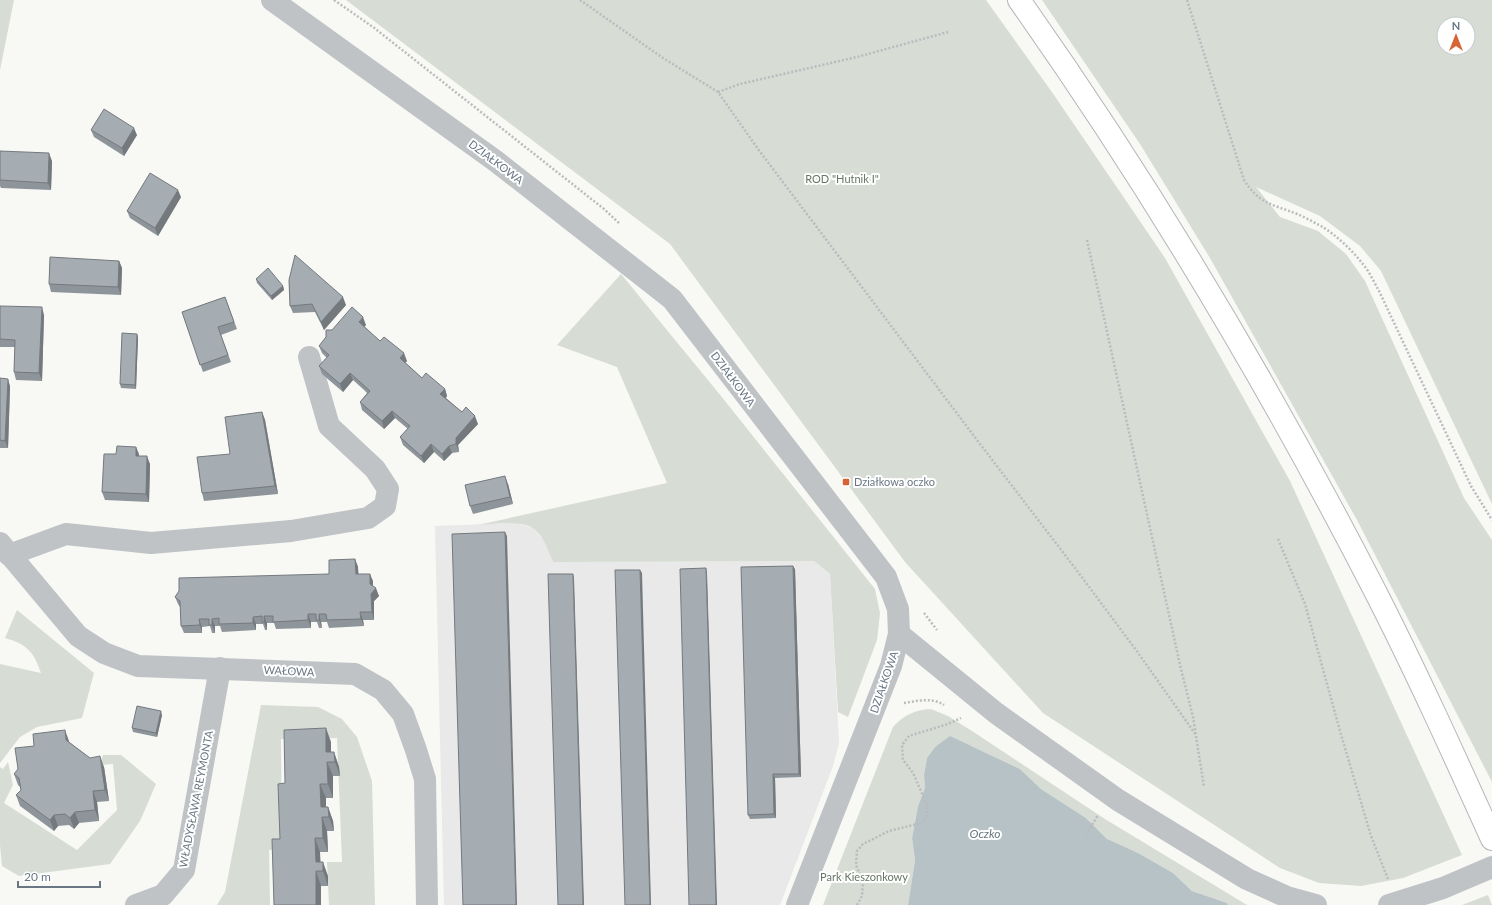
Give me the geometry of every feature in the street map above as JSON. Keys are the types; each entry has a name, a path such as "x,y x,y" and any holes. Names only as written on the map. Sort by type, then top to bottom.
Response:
{"main road":[{"path":"1019,0 1090,103 1154,202 1208,290 1275,405 1376,592 1443,731 1492,838"}],"street":[{"name":"DZIAŁKOWA","path":"272,0 497,162 672,299 886,577 898,609 899,634 891,666 796,905"},
{"name":"WAŁOWA","path":"308,357 329,426 375,469 388,488 386,506 368,518 284,532 151,543 66,534 5,549 78,636 104,653 138,666 355,674 384,690 403,714 424,779 427,905"},
{"path":"899,634 996,713 1118,800 1247,879 1287,897 1316,905"},
{"name":"WŁADYSŁAWA REYMONTA","path":"136,905 163,895 184,870 220,668"},
{"path":"1395,904 1443,888 1492,867"}],"path":[{"path":"580,0 663,58 718,92 758,149 980,444 1080,574 1196,735"},
{"path":"1187,0 1244,180 1251,191 1262,200 1322,226 1339,239 1362,263 1379,291 1471,486 1492,520"},
{"path":"718,92 740,84 857,58 948,32"},
{"path":"1087,240 1180,665 1193,717 1204,786"},
{"path":"1278,539 1305,604 1371,836 1395,904"},
{"path":"858,905 862,896 863,882 856,865 857,852 863,844 889,832 922,823 926,817 928,807 912,773 903,760 902,745 909,736 948,724 962,717"},
{"path":"1086,835 1100,812"}],"shaded area":[{"path":"515,523 533,528 545,542 553,562 814,561 830,574 839,743 833,766 780,905 444,905 435,526"}],"green space":[{"path":"0,0 14,0 0,70"},
{"name":"ROD \"Hutnik I\"","path":"346,0 986,0 1054,95 1165,258 1290,481 1462,855 1403,878 1361,886 1319,883 1280,868 1043,713 905,562 670,244"},
{"path":"1042,0 1492,0 1492,504 1381,271 1360,246 1320,216 1256,187 1280,217 1318,231 1346,254 1365,281 1464,498 1492,540 1492,782 1357,520 1210,258 1140,144"},
{"path":"621,274 721,396 875,589 880,613 877,640 848,717 838,712 830,574 814,561 553,562 540,536 529,526 507,523 478,525 667,483 617,367 557,345"},
{"path":"17,610 94,673 82,718 37,727 20,737 0,763 0,664 41,673 36,660 29,650 13,640 5,638"},
{"path":"261,705 318,707 342,719 357,737 372,781 375,905 329,905 327,862 342,862 337,738 281,739 282,849 269,850 270,905 217,905 225,892"},
{"name":"Park Kieszonkowy","path":"931,709 948,716 1105,819 1247,905 1228,905 1227,903 1192,891 1173,873 1140,854 1110,842 1086,818 1041,789 1020,769 971,746 944,741 935,747 927,758 924,775 925,788 918,806 912,838 915,860 908,905 823,905 893,727 901,719 910,714"},
{"path":"103,755 121,755 156,784 140,821 110,864 19,876 2,866 0,845 0,767 3,769 8,762 13,785 4,803 77,850 117,810 113,764 99,765"},
{"path":"1488,895 1492,905 1462,905"}],"water":[{"name":"Oczko","path":"950,736 1020,769 1041,789 1086,818 1107,839 1140,854 1173,873 1192,891 1227,903 1228,905 908,905 915,860 912,838 918,806 925,788 924,775 927,758 935,747"}],"building":[{"path":"104,109 134,128 122,148 91,130"},
{"path":"0,151 49,153 48,183 0,180"},
{"path":"150,173 178,190 155,228 127,211"},
{"path":"295,255 343,297 321,322 312,304 290,306 289,280"},
{"path":"50,257 119,261 118,287 49,284"},
{"path":"268,268 283,286 271,296 256,279"},
{"path":"225,297 234,322 218,327 228,355 200,365 182,312"},
{"path":"0,306 42,307 39,373 14,372 15,340 0,339"},
{"path":"352,307 363,317 359,322 380,341 384,337 404,353 400,358 422,378 426,373 445,389 440,394 462,412 466,407 475,416 456,438 456,444 449,446 442,454 431,444 421,456 400,437 410,426 392,411 382,421 360,402 370,391 350,373 340,384 319,366 329,355 319,346 326,337 326,330 332,330"},
{"path":"122,333 137,334 135,385 120,384"},
{"path":"0,378 8,379 5,441 0,440"},
{"path":"262,412 275,486 202,493 197,457 230,454 225,417"},
{"path":"117,446 136,447 136,456 147,456 146,494 102,492 104,454 116,454"},
{"path":"505,476 510,497 470,506 465,485"},
{"path":"505,532 516,905 463,905 452,534"},
{"path":"355,559 356,574 370,574 370,584 376,588 371,594 372,612 360,612 361,619 327,620 326,614 319,614 319,620 316,620 316,614 308,614 308,620 273,622 273,616 264,616 264,622 262,622 262,616 253,617 253,623 219,624 219,618 212,619 212,625 209,625 209,619 199,619 200,625 181,626 180,601 175,597 179,591 179,578 329,574 329,560"},
{"path":"793,566 799,774 773,774 774,814 748,815 741,567"},
{"path":"706,568 716,905 689,905 680,569"},
{"path":"615,570 640,570 650,905 625,905"},
{"path":"548,574 573,574 583,905 558,905"},
{"path":"137,706 161,711 156,733 132,728"},
{"path":"326,728 326,752 334,752 335,762 327,762 328,784 320,784 321,807 328,807 329,817 322,817 323,838 315,838 316,862 323,862 323,871 316,871 316,905 274,905 272,839 280,839 278,784 285,783 284,730"},
{"path":"65,730 66,740 90,758 100,756 105,790 93,791 95,810 75,812 70,818 65,814 54,815 50,820 16,795 21,790 19,778 14,774 18,769 15,748 34,746 33,734"}],"place":[{"name":"Działkowa oczko","path":"846,482"}]}
